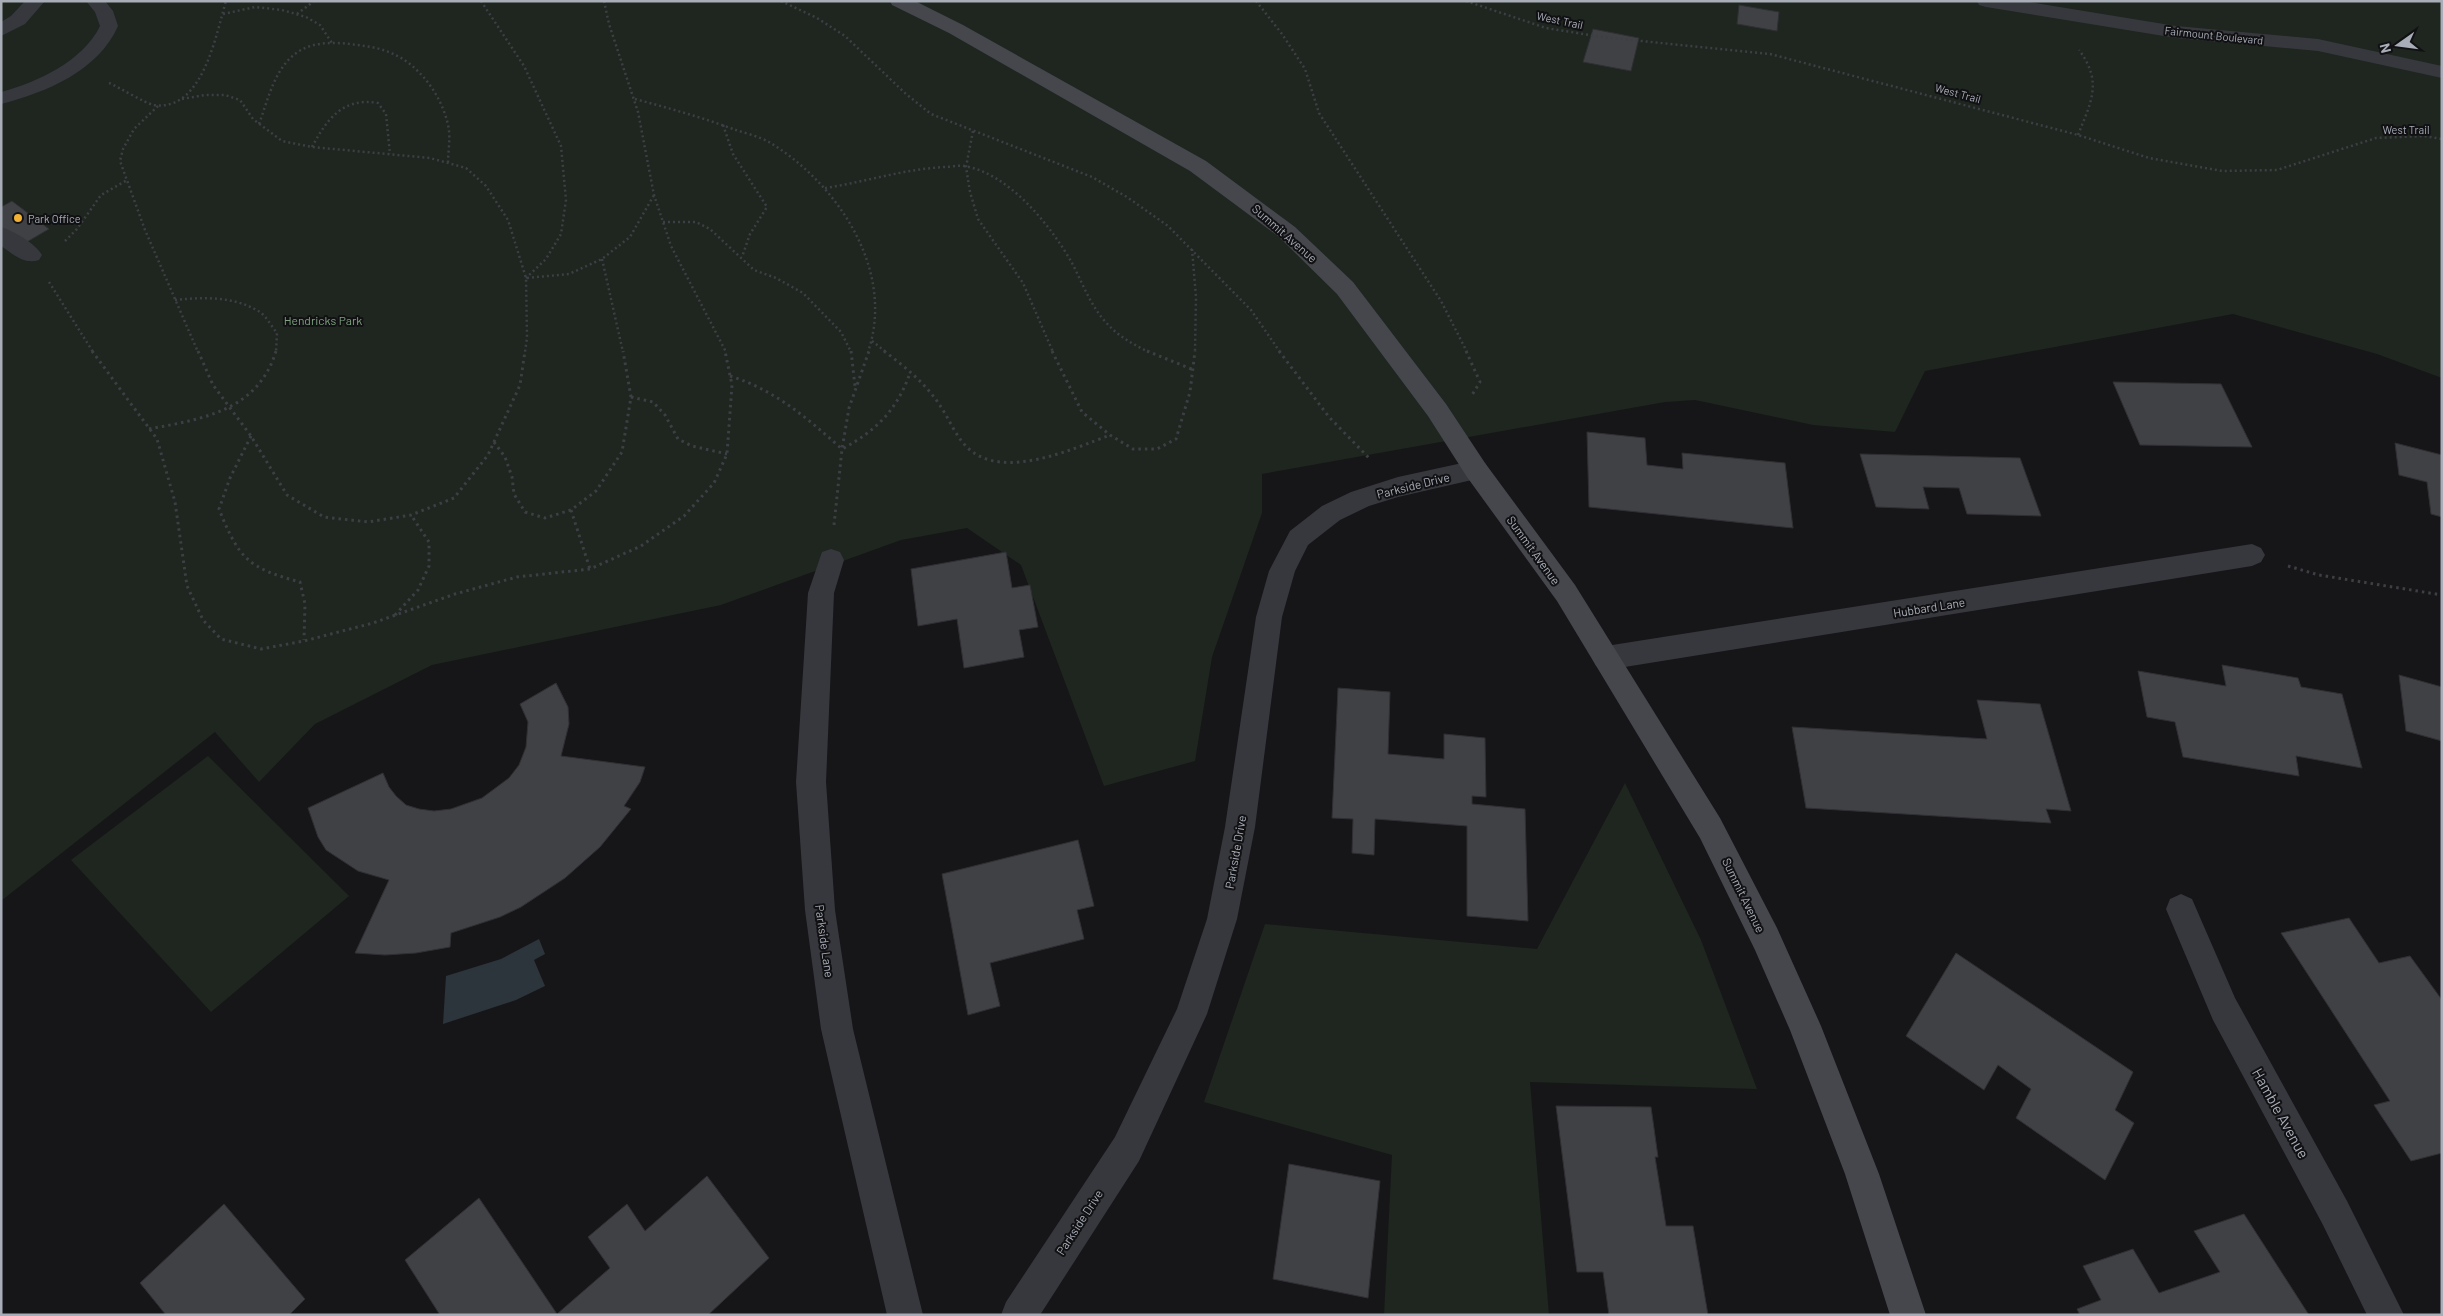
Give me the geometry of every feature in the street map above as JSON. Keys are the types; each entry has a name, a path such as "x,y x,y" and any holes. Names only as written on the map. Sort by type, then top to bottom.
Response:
{"street":[{"path":"1,30 18,20 36,1"},
{"name":"Summit Avenue","path":"899,1 956,29 1147,135 1198,166 1287,232 1345,288 1437,410 1476,470 1566,594 1710,828 1766,939 1805,1026 1862,1174 1908,1315"},
{"name":"Fairmount Boulevard","path":"1986,1 2176,32 2318,45 2442,72"},
{"path":"1,235 31,255"},
{"name":"Parkside Drive","path":"1019,1315 1127,1149 1191,1014 1222,919 1241,818 1269,617 1282,571 1299,538 1331,513 1360,498 1398,487 1476,470"},
{"name":"Hubbard Lane","path":"1606,658 2252,555"},
{"name":"Parkside Lane","path":"831,560 821,593 811,782 820,910 838,1029 905,1315"},
{"name":"Hamble Avenue","path":"2181,908 2224,1009 2335,1213 2386,1315"}],"lane":[{"path":"1,98 32,88 68,68 101,43 109,26 104,11 95,1"}],"path":[{"path":"182,99 195,88 204,70 226,1"},
{"path":"297,14 314,1"},
{"path":"481,1 524,66 561,146 566,200 561,234 546,258 526,278"},
{"path":"126,180 101,195 77,229 64,242 31,255 92,350 157,439 176,502 188,586 203,620 221,639 261,649 304,641 395,615 455,594 517,577 590,569 641,546 684,516 714,483 727,454 732,386 726,352 671,246 654,195 634,99 608,24 604,1"},
{"path":"781,1 817,18 845,36 873,60 906,94 931,114 1092,177 1128,197 1168,226 1192,248 1251,310 1296,375 1329,417 1398,487"},
{"path":"1256,1 1282,34 1305,69 1318,113 1442,301 1463,342 1480,382 1470,399 1437,410"},
{"name":"West Trail","path":"1466,1 1546,28 1770,54 1857,75 2078,136 2149,158 2222,172 2277,170 2376,138 2424,136 2442,138"},
{"path":"223,14 255,7 297,14 320,25 332,43"},
{"path":"2045,12 2088,60 2096,88 2078,136"},
{"path":"259,124 278,76 289,59 307,46 332,43 362,46 394,54 417,69 437,96 448,125 448,163"},
{"path":"68,68 129,91 146,103 158,106"},
{"path":"205,95 225,95 240,100 259,124 282,141 312,148 430,158 466,168 486,186 508,220 526,278 527,338 520,385 488,456 454,498 411,515 368,522 324,517 287,495 251,436 213,385 145,230 126,180 120,161 123,148 134,129 158,106 205,95"},
{"path":"634,99 723,124 767,141 796,161 824,188 852,224 869,266 877,313 872,341 855,389 842,449 831,560"},
{"path":"312,148 320,130 338,110 359,101 378,103 386,114 390,154"},
{"path":"723,124 733,154 767,207 750,234 742,258"},
{"path":"973,131 966,167 970,192 978,219 1023,283 1056,361 1082,412 1110,435 1133,449 1157,448 1176,438 1187,411 1194,370 1197,306 1192,248"},
{"path":"824,188 844,186 900,171 933,167 966,167 998,181 1024,201 1051,230 1072,264 1088,298 1110,328 1146,350 1194,370"},
{"path":"526,278 569,274 602,259 630,237 654,195"},
{"path":"663,222 696,222 716,234 754,270 776,278 802,293 842,332 852,353 855,389"},
{"path":"494,442 505,457 512,477 514,494 525,512 546,518 571,510 596,491 622,452 631,397 618,324 602,259"},
{"path":"150,429 203,420 230,408 254,389 267,373 276,352 277,333 261,312 228,300 207,297 175,300"},
{"path":"872,341 910,372 935,398 956,432 974,453 995,461 1024,461 1065,452 1110,435"},
{"path":"842,449 868,436 886,419 904,395 910,372"},
{"path":"730,376 767,389 795,408 842,449"},
{"path":"631,397 653,402 665,415 678,439 692,446 727,454"},
{"path":"251,436 230,478 218,510 229,534 247,561 275,575 300,582 305,595 304,641"},
{"path":"571,510 590,569"},
{"path":"395,615 418,590 429,566 430,542 411,515"},
{"path":"2252,555 2319,575 2442,595"}],"green space":[{"name":"Hendricks Park","path":"1,1 2442,1 2442,378 2377,354 2233,314 1925,371 1895,432 1813,425 1695,400 1665,402 1262,474 1262,513 1212,657 1195,761 1104,786 1021,565 967,528 901,540 721,605 432,665 315,724 259,782 215,732 1,901"},
{"path":"208,756 349,896 211,1012 71,860"},
{"path":"1625,783 1701,940 1757,1089 1530,1082 1549,1315 1384,1315 1392,1155 1204,1102 1265,924 1537,949"}],"shaded area":[{"path":"539,939 545,954 534,960 545,986 516,1000 443,1024 446,976 501,959"}],"building":[{"path":"1739,5 1779,12 1777,31 1737,24"},
{"path":"1593,29 1639,38 1631,71 1583,62"},
{"name":"Park Office","path":"12,201 49,229 20,246 1,232 1,207"},
{"path":"2113,382 2221,384 2252,447 2140,445"},
{"path":"1587,432 1645,438 1647,465 1683,469 1682,453 1785,463 1793,528 1589,507"},
{"path":"2395,443 2442,455 2442,517 2431,514 2427,482 2399,475"},
{"path":"1860,454 2020,458 2041,516 1967,514 1959,488 1923,487 1929,509 1876,507"},
{"path":"1006,552 1012,588 1030,585 1038,627 1019,630 1024,657 964,668 957,619 918,626 911,569"},
{"path":"2222,665 2298,678 2301,687 2342,694 2362,768 2296,756 2299,776 2183,757 2175,722 2147,717 2138,671 2226,686"},
{"path":"2399,675 2442,687 2442,741 2406,731"},
{"path":"556,683 568,707 569,724 561,756 645,767 640,782 624,806 631,809 600,847 565,878 521,907 500,917 451,933 450,947 416,953 385,955 355,953 389,880 358,871 326,850 318,837 308,808 383,773 389,787 396,796 406,805 419,809 434,811 451,809 482,798 509,778 519,765 526,747 528,722 520,704"},
{"path":"1338,688 1390,692 1388,754 1444,759 1444,734 1485,738 1486,797 1472,796 1472,804 1525,809 1528,921 1467,916 1467,826 1375,819 1374,855 1352,853 1353,819 1332,818"},
{"path":"1977,700 2040,704 2071,811 2046,809 2051,823 1806,808 1792,727 1987,739"},
{"path":"1078,840 1094,906 1077,910 1084,939 990,963 1000,1006 968,1015 942,874"},
{"path":"2349,918 2379,963 2410,956 2442,1000 2442,1153 2411,1161 2374,1105 2390,1101 2281,933"},
{"path":"1956,953 2133,1072 2115,1110 2134,1123 2105,1180 2016,1118 2031,1089 1998,1065 1984,1090 1906,1036"},
{"path":"1556,1106 1651,1107 1658,1157 1655,1157 1666,1226 1693,1226 1708,1315 1609,1315 1603,1272 1577,1272"},
{"path":"1289,1164 1380,1181 1368,1298 1273,1279"},
{"path":"707,1176 769,1258 708,1315 440,1315 405,1260 479,1198 557,1314 610,1268 588,1237 627,1204 645,1231"},
{"path":"224,1204 305,1299 289,1315 166,1315 140,1283"},
{"path":"2244,1214 2309,1315 2080,1315 2077,1309 2101,1300 2083,1266 2133,1249 2159,1293 2220,1272 2194,1231"}],"place":[{"name":"Park Office","path":"18,218"}]}
